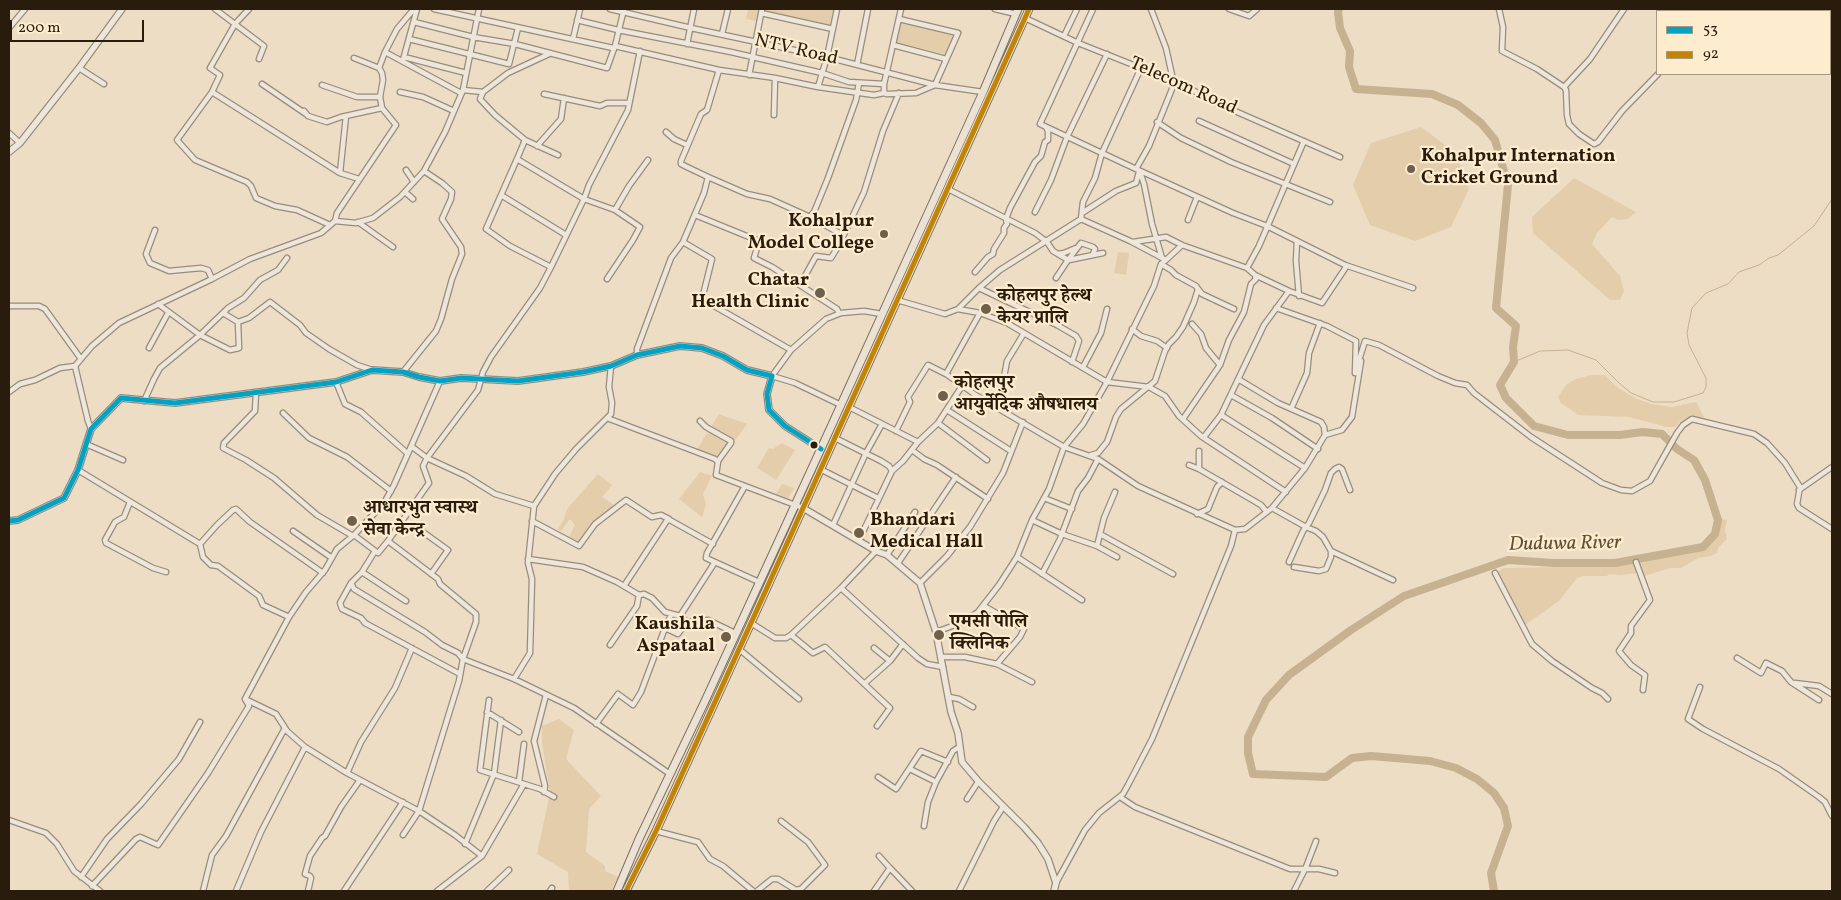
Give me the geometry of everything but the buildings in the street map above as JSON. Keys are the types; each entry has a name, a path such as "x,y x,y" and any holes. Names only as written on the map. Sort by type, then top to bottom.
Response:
{"highway":[{"path":"626,891 656,831 752,623 1028,9"},
{"path":"617,891 841,405 983,92 1017,11"}],"street":[{"path":"9,28 25,9"},
{"path":"9,152 20,143 79,68 122,9"},
{"path":"215,9 264,46 259,59"},
{"path":"249,9 235,24 210,68 220,75 212,92 177,140 182,148 195,160 247,182 251,186 256,198 275,206 297,210 330,225"},
{"path":"404,60 416,9"},
{"path":"379,68 397,29 416,9"},
{"path":"434,9 518,28 640,51 719,70 874,95 884,93 916,93 936,85 958,33 899,19"},
{"path":"335,221 358,222 374,218 405,192 424,171 445,132 462,92 479,9"},
{"path":"573,39 580,9"},
{"name":"NTV Road","path":"610,9 623,10 691,28 828,58 936,85 983,92"},
{"path":"687,44 694,9"},
{"path":"722,34 728,9"},
{"path":"818,87 828,58 837,9"},
{"path":"857,65 868,9"},
{"path":"884,93 886,72 901,9"},
{"path":"995,9 1017,11"},
{"path":"1064,36 1077,9"},
{"path":"1094,9 1040,124 1138,171 1267,226 1345,265 1413,288"},
{"path":"897,300 945,314 958,309 1000,270 1047,242 1116,191 1136,183 1138,171 1174,84 1166,48 1151,9"},
{"path":"1229,9 1249,16 1257,9"},
{"path":"1499,9 1503,27 1503,52 1537,69 1564,87 1566,90 1566,115 1569,124 1579,134 1594,144 1598,142 1622,111 1657,75"},
{"path":"1564,87 1590,59 1624,9"},
{"path":"414,22 473,37 515,44 607,68 623,10"},
{"path":"749,75 762,11 833,29"},
{"name":"Telecom Road","path":"1025,18 1174,84 1189,88 1212,101 1340,157"},
{"path":"577,20 753,57 858,83 884,84"},
{"path":"508,73 518,28"},
{"path":"409,39 509,64"},
{"path":"893,45 946,59"},
{"path":"256,392 255,411 224,443 223,448 274,478 317,515 353,535 378,553 429,483 423,466 473,398 491,357 540,288 551,267 584,199 588,185 628,110 640,51"},
{"path":"385,52 404,60 462,92 483,92"},
{"path":"550,54 508,73 483,92 480,99 495,115 525,140 558,155"},
{"path":"1035,212 1051,180 1067,136 1107,54"},
{"path":"9,392 20,384 35,380 60,368 75,366 92,346 119,323 250,259 321,233 335,221 337,213 396,125 382,108 380,97 383,80 379,68 354,58"},
{"path":"404,60 466,73"},
{"path":"79,68 104,84"},
{"path":"1081,216 1083,202 1095,178 1102,153 1141,68"},
{"path":"719,70 707,110 701,114 687,145 681,161 682,164 747,194 770,199 810,217 843,235"},
{"path":"822,74 826,88"},
{"path":"774,114 775,78"},
{"path":"810,217 814,212 828,178 856,100 858,83"},
{"path":"262,84 300,108 308,116 327,122 382,108"},
{"path":"322,86 357,97 380,97"},
{"path":"212,92 340,173 359,179"},
{"path":"400,92 423,97 454,111"},
{"path":"800,285 816,256 831,258 843,235 864,192 883,131 900,93"},
{"path":"544,94 600,106 607,103 629,103"},
{"path":"537,146 561,119 564,98"},
{"path":"304,111 308,116"},
{"path":"340,173 346,116"},
{"path":"1199,121 1294,164"},
{"path":"1157,122 1181,138 1330,202"},
{"path":"975,272 993,254 1004,233 1007,224 1006,219 1026,178 1035,162 1041,156 1045,142 1048,140 1048,131 1045,126"},
{"path":"666,132 674,139 687,145"},
{"path":"9,133 20,143"},
{"path":"525,140 486,229 510,246 551,267"},
{"path":"1247,268 1304,141"},
{"path":"517,159 584,199 615,210 640,227 607,279"},
{"path":"615,210 629,186 648,160"},
{"path":"406,170 414,182"},
{"path":"402,372 436,331 462,254 461,247 442,219 452,192 424,171"},
{"path":"1138,171 1147,194 1157,247 1163,261"},
{"path":"637,355 637,349 671,258 682,242 695,215 708,177"},
{"path":"948,189 1034,233 1047,242 1058,254 1068,260 1103,252"},
{"path":"405,192 413,199"},
{"path":"501,195 566,235"},
{"path":"1188,220 1197,197"},
{"path":"695,215 759,241 754,258 772,267 837,309 839,314"},
{"path":"1081,216 1132,242 1163,261 1176,275 1193,283 1202,294 1234,309"},
{"path":"358,222 393,247"},
{"path":"156,230 146,254 150,263 169,271 201,268 208,270 212,279"},
{"path":"1132,242 1166,237 1182,245 1247,268 1255,275 1299,296 1322,303 1346,267 1345,265"},
{"path":"1297,241 1296,261 1299,296"},
{"path":"682,242 712,259 702,299 791,350"},
{"path":"1056,278 1080,243 1095,249 1093,254"},
{"path":"936,632 963,622 984,606 1017,557 1032,520 1044,498 1064,446 1083,424 1107,382 1154,286 1163,261 1182,245"},
{"path":"1058,254 1076,248"},
{"path":"144,401 160,368 223,313 244,298 260,280 278,270 287,258"},
{"path":"1183,419 1220,365 1229,340 1244,312 1251,284 1256,279 1255,275"},
{"path":"979,288 1076,336 1079,341 1072,362"},
{"path":"1089,455 1098,453 1107,442 1121,409 1154,381 1167,348 1184,324 1198,289"},
{"path":"1204,438 1221,415 1264,325 1289,291"},
{"path":"238,322 249,318 270,302 323,344 357,365 372,370 402,372 419,378 440,381 461,378 518,381 611,366 637,355 680,346 702,348 723,356 747,370 795,383 841,405"},
{"path":"158,304 200,335 230,350 239,348 238,322"},
{"path":"9,306 39,306 45,309 81,359"},
{"path":"1276,308 1320,323 1356,342 1355,373 1365,340"},
{"path":"958,309 980,313 1008,323 1107,382 1149,387 1165,396 1179,416 1204,438 1286,492"},
{"path":"1083,367 1100,333 1107,309"},
{"path":"821,449 786,426 768,410 767,394 772,376 791,350 826,319 839,314 864,312 882,314"},
{"path":"149,348 168,313"},
{"path":"223,313 238,322"},
{"path":"946,374 980,313"},
{"path":"1291,409 1306,373 1309,353 1320,323"},
{"path":"1192,324 1201,334 1206,348 1220,365"},
{"path":"1132,329 1141,336 1157,341 1167,348"},
{"path":"1009,382 1005,379 1004,374 1007,361 1024,333"},
{"path":"1325,435 1342,430 1352,417 1365,340"},
{"path":"1365,340 1438,376 1468,385 1474,393 1531,437 1602,482 1622,490 1632,490 1650,481 1677,433 1683,425 1692,419 1754,434 1767,443 1785,463 1800,487 1796,504 1798,508 1832,529"},
{"path":"896,431 910,402 908,397 928,365 1064,446 1098,459 1138,486 1236,530 1246,529 1272,508 1286,492 1318,449 1325,435 1321,422 1278,403 1238,379"},
{"path":"75,366 88,421 92,429"},
{"path":"514,679 530,652 532,579 528,559 534,506 555,474 576,449 611,414 612,403 609,386 611,366"},
{"path":"9,521 18,520 64,498 78,470 92,429 121,398 175,403 336,382 372,370"},
{"path":"245,699 289,617 306,592 322,573 337,549 384,503 440,381"},
{"path":"336,382 344,404 361,412 407,454"},
{"path":"859,540 892,471 938,423 962,386"},
{"path":"1231,395 1272,418 1318,449"},
{"path":"849,408 918,442"},
{"path":"947,410 1011,451"},
{"path":"283,413 309,438 347,457 391,491"},
{"path":"1221,415 1305,468"},
{"path":"607,418 718,461"},
{"path":"700,421 706,427 732,442 718,461 716,474 796,504 876,551 887,555 920,583 936,632 951,712 958,733 962,762 978,782 1038,843 1048,859 1056,883"},
{"path":"920,583 947,556 970,528 1003,473 1023,422"},
{"path":"938,423 987,460"},
{"path":"834,525 866,453 882,424"},
{"path":"835,438 889,466 892,471"},
{"path":"86,444 123,460"},
{"path":"411,446 428,458 466,476 495,494 534,506"},
{"path":"912,450 988,499"},
{"path":"1199,451 1199,466"},
{"path":"1199,466 1203,458"},
{"path":"1042,574 1062,534 1078,491 1088,478 1098,459"},
{"path":"1188,465 1199,466 1266,511"},
{"path":"1289,562 1326,490 1331,472 1339,467 1342,469 1350,490"},
{"path":"1799,490 1832,467"},
{"path":"820,469 878,498"},
{"path":"78,470 200,544 203,557 211,565 218,566 260,596 263,605 289,617"},
{"path":"898,563 956,477"},
{"path":"1197,514 1208,508 1217,486 1222,482"},
{"path":"745,486 706,558 759,582"},
{"path":"1097,546 1104,518 1115,492"},
{"path":"1044,498 1072,508"},
{"path":"532,521 579,546 595,524 626,500 652,517 661,515 713,544"},
{"path":"130,502 124,517 115,522 105,540 106,543 153,568 166,572"},
{"path":"1272,508 1316,531 1323,537 1331,551 1393,580"},
{"path":"200,544 217,525 236,509 250,522 322,573"},
{"path":"887,555 915,512"},
{"path":"624,586 668,519"},
{"path":"1032,520 1062,534 1097,546 1117,557"},
{"path":"1054,891 1056,883 1085,830 1099,813 1120,797 1152,739 1232,546 1236,530"},
{"path":"293,532 332,558"},
{"path":"422,532 448,550 431,574"},
{"path":"1100,534 1173,574"},
{"path":"388,541 438,579 440,584 476,614 476,622 463,658 460,674 419,811 403,835"},
{"path":"375,551 362,572 351,583 340,603 342,610 361,618 365,623 460,674"},
{"path":"752,623 775,638 786,638 841,588 876,551"},
{"path":"1294,567 1319,571 1326,569 1331,551"},
{"path":"1017,557 1082,600"},
{"path":"528,559 582,567 639,595 644,594 652,598 665,612 680,616 687,622 708,620 736,633"},
{"path":"680,616 715,562"},
{"path":"1636,562 1650,600 1631,626 1631,633 1618,651 1631,665 1645,675 1643,690"},
{"path":"362,572 406,601"},
{"path":"1495,573 1532,644 1552,661 1602,693 1608,699"},
{"path":"351,583 354,589 425,632 463,658 514,679 574,708 670,774"},
{"path":"841,588 927,664 943,667"},
{"path":"610,645 637,606 639,595"},
{"path":"984,606 1024,629 1020,637 997,664"},
{"path":"596,724 618,694 633,704 641,692 670,614"},
{"path":"665,628 678,634 687,622"},
{"path":"791,635 811,652 825,647 890,708 877,726"},
{"path":"864,684 890,661 903,644"},
{"path":"347,773 361,742 395,688 412,648"},
{"path":"874,648 890,661"},
{"path":"739,650 762,666 799,699"},
{"path":"941,657 965,657 997,664 1032,682"},
{"path":"1737,658 1761,673 1766,663 1782,671 1791,682 1819,700"},
{"path":"1791,682 1819,686 1832,694"},
{"path":"1700,687 1688,719 1779,770 1825,802 1832,816"},
{"path":"544,792 545,786 534,741 546,695"},
{"path":"949,697 959,699 973,707"},
{"path":"245,699 276,714 285,728 305,747 347,773 419,811 482,856"},
{"path":"92,886 136,839 140,837 158,846 208,773 249,706 245,699"},
{"path":"489,700 480,770 522,783 554,797"},
{"path":"487,712 518,732"},
{"path":"465,844 494,774 501,720"},
{"path":"81,877 108,839 179,759 200,722"},
{"path":"203,891 212,855 226,836 285,728"},
{"path":"437,891 482,856 522,783 524,744"},
{"path":"236,891 261,832 305,747"},
{"path":"924,826 928,802 936,782 953,751 959,747"},
{"path":"878,777 896,789 922,751 948,762"},
{"path":"910,769 936,782"},
{"path":"308,891 312,878 305,874 310,856 325,836 341,807 360,780"},
{"path":"967,799 978,782"},
{"path":"1120,797 1135,807 1290,869 1319,868 1335,873"},
{"path":"344,891 403,802"},
{"path":"959,891 1003,807"},
{"path":"9,820 46,833 57,844 74,871 100,891"},
{"path":"757,891 772,879 778,879 796,890 801,889 826,865 808,842 780,821"},
{"path":"656,831 698,842 710,859 723,866 753,891"},
{"path":"1294,891 1316,841"},
{"path":"879,856 912,891"},
{"path":"874,891 890,868"},
{"path":"488,891 508,870"}],"shaded area":[{"path":"748,9 761,9 756,21 746,19"},
{"path":"764,9 836,9 832,28 763,13"},
{"path":"901,23 954,35 945,54 895,42"},
{"name":"Kohalpur Internation Cricket Ground","path":"1421,127 1456,153 1469,189 1451,227 1415,241 1370,225 1353,185 1371,143"},
{"path":"1574,178 1636,212 1628,219 1618,220 1612,217 1597,233 1592,244 1620,276 1624,291 1620,300 1610,300 1533,233 1532,217"},
{"path":"1118,252 1129,253 1126,275 1114,273"},
{"path":"1591,375 1605,375 1618,388 1637,399 1652,404 1672,407 1696,402 1705,419 1691,416 1681,421 1675,427 1665,427 1629,417 1579,415 1561,403 1558,397 1566,385 1576,379"},
{"path":"719,414 747,424 720,461 696,451"},
{"path":"782,443 795,450 776,480 757,468 769,448 773,449"},
{"path":"700,472 712,476 703,494 706,505 702,517 679,499"},
{"path":"598,474 612,485 602,497 614,505 591,525 579,542 569,537 575,525 570,519 561,531 558,529 567,509"},
{"path":"782,484 794,488 788,498 776,494"},
{"path":"1719,519 1727,520 1725,531 1727,539 1718,548 1717,553 1698,558 1681,568 1670,568 1642,577 1639,563 1706,544 1716,537"},
{"path":"1636,563 1639,573 1583,576 1577,578 1559,601 1525,625 1496,573 1503,568 1620,566"},
{"path":"559,719 574,730 566,759 601,796 589,809 586,852 605,866 605,871 618,877 611,891 569,890 568,872 537,854 550,793 542,743 542,726"}],"waterway":[{"name":"Duduwa River","path":"1339,9 1340,28 1350,51 1349,67 1356,89 1432,94 1458,105 1481,123 1495,140 1508,185 1496,308 1516,326 1513,347 1514,362 1500,385 1506,398 1534,426 1568,435 1620,435 1643,432 1662,434 1677,449 1694,460 1705,480 1718,520 1715,534 1703,547 1615,563 1554,563 1508,560 1404,596 1351,630 1289,675 1266,700 1248,737 1248,753 1253,774 1326,777 1352,758 1371,756 1430,761 1456,768 1477,779 1494,793 1504,808 1508,826 1491,873 1494,891"},
{"path":"1514,362 1540,351 1568,350 1596,360 1631,393 1653,402 1674,402 1703,393 1706,387 1706,378 1689,345 1687,333 1692,308 1706,293 1728,284 1739,272 1759,265 1769,258 1778,255 1814,226 1832,199"}],"transit line":[{"name":"92","path":"626,891 656,831 1029,9"},
{"name":"53","path":"9,521 18,520 64,498 78,470 91,429 121,398 175,403 336,382 372,370 403,372 440,381 461,378 518,381 611,366 637,355 680,346 702,348 723,356 747,370 772,376 767,394 769,410 785,426 821,449"}],"place":[{"name":"Kohalpur Internation Cricket Ground","path":"1411,169"},
{"name":"Kohalpur Model College","path":"884,234"},
{"name":"Chatar Health Clinic","path":"820,293"},
{"name":"कोहलपुर हेल्थ केयर प्रालि","path":"986,309"},
{"name":"कोहलपुर आयुर्वेदिक औषधालय","path":"943,396"},
{"name":"आधारभुत स्वास्थ सेवा केन्द्र","path":"352,521"},
{"name":"Bhandari Medical Hall","path":"859,533"},
{"name":"एमसी पोलि क्लिनिक","path":"939,635"},
{"name":"Kaushila Aspataal","path":"726,637"}]}
